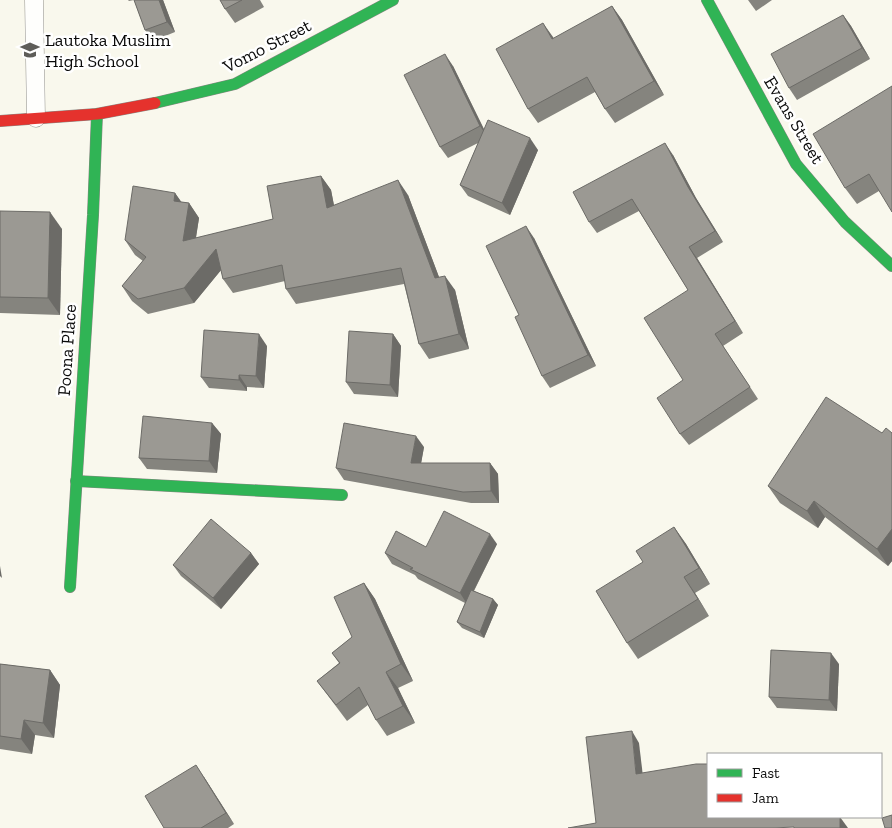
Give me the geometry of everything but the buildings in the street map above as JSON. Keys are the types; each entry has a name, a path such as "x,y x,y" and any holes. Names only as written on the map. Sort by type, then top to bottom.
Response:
{"street":[{"name":"Vomo Street","path":"0,121 97,114 168,101 234,84 393,0"},
{"name":"Evans Street","path":"707,0 796,164 845,222 892,266"},
{"name":"Poona Place","path":"70,587 93,214 97,114"},
{"path":"76,481 342,495"}],"lane":[{"path":"34,0 36,118"}],"traffic: fast":[{"path":"155,103 235,84 393,0"},
{"path":"707,0 796,164 845,222 892,266"},
{"path":"70,587 93,215 97,114"},
{"path":"76,481 342,495"}],"traffic: jam":[{"path":"0,121 97,114 155,103"}],"place":[{"name":"Lautoka Muslim High School","path":"30,50"}]}
